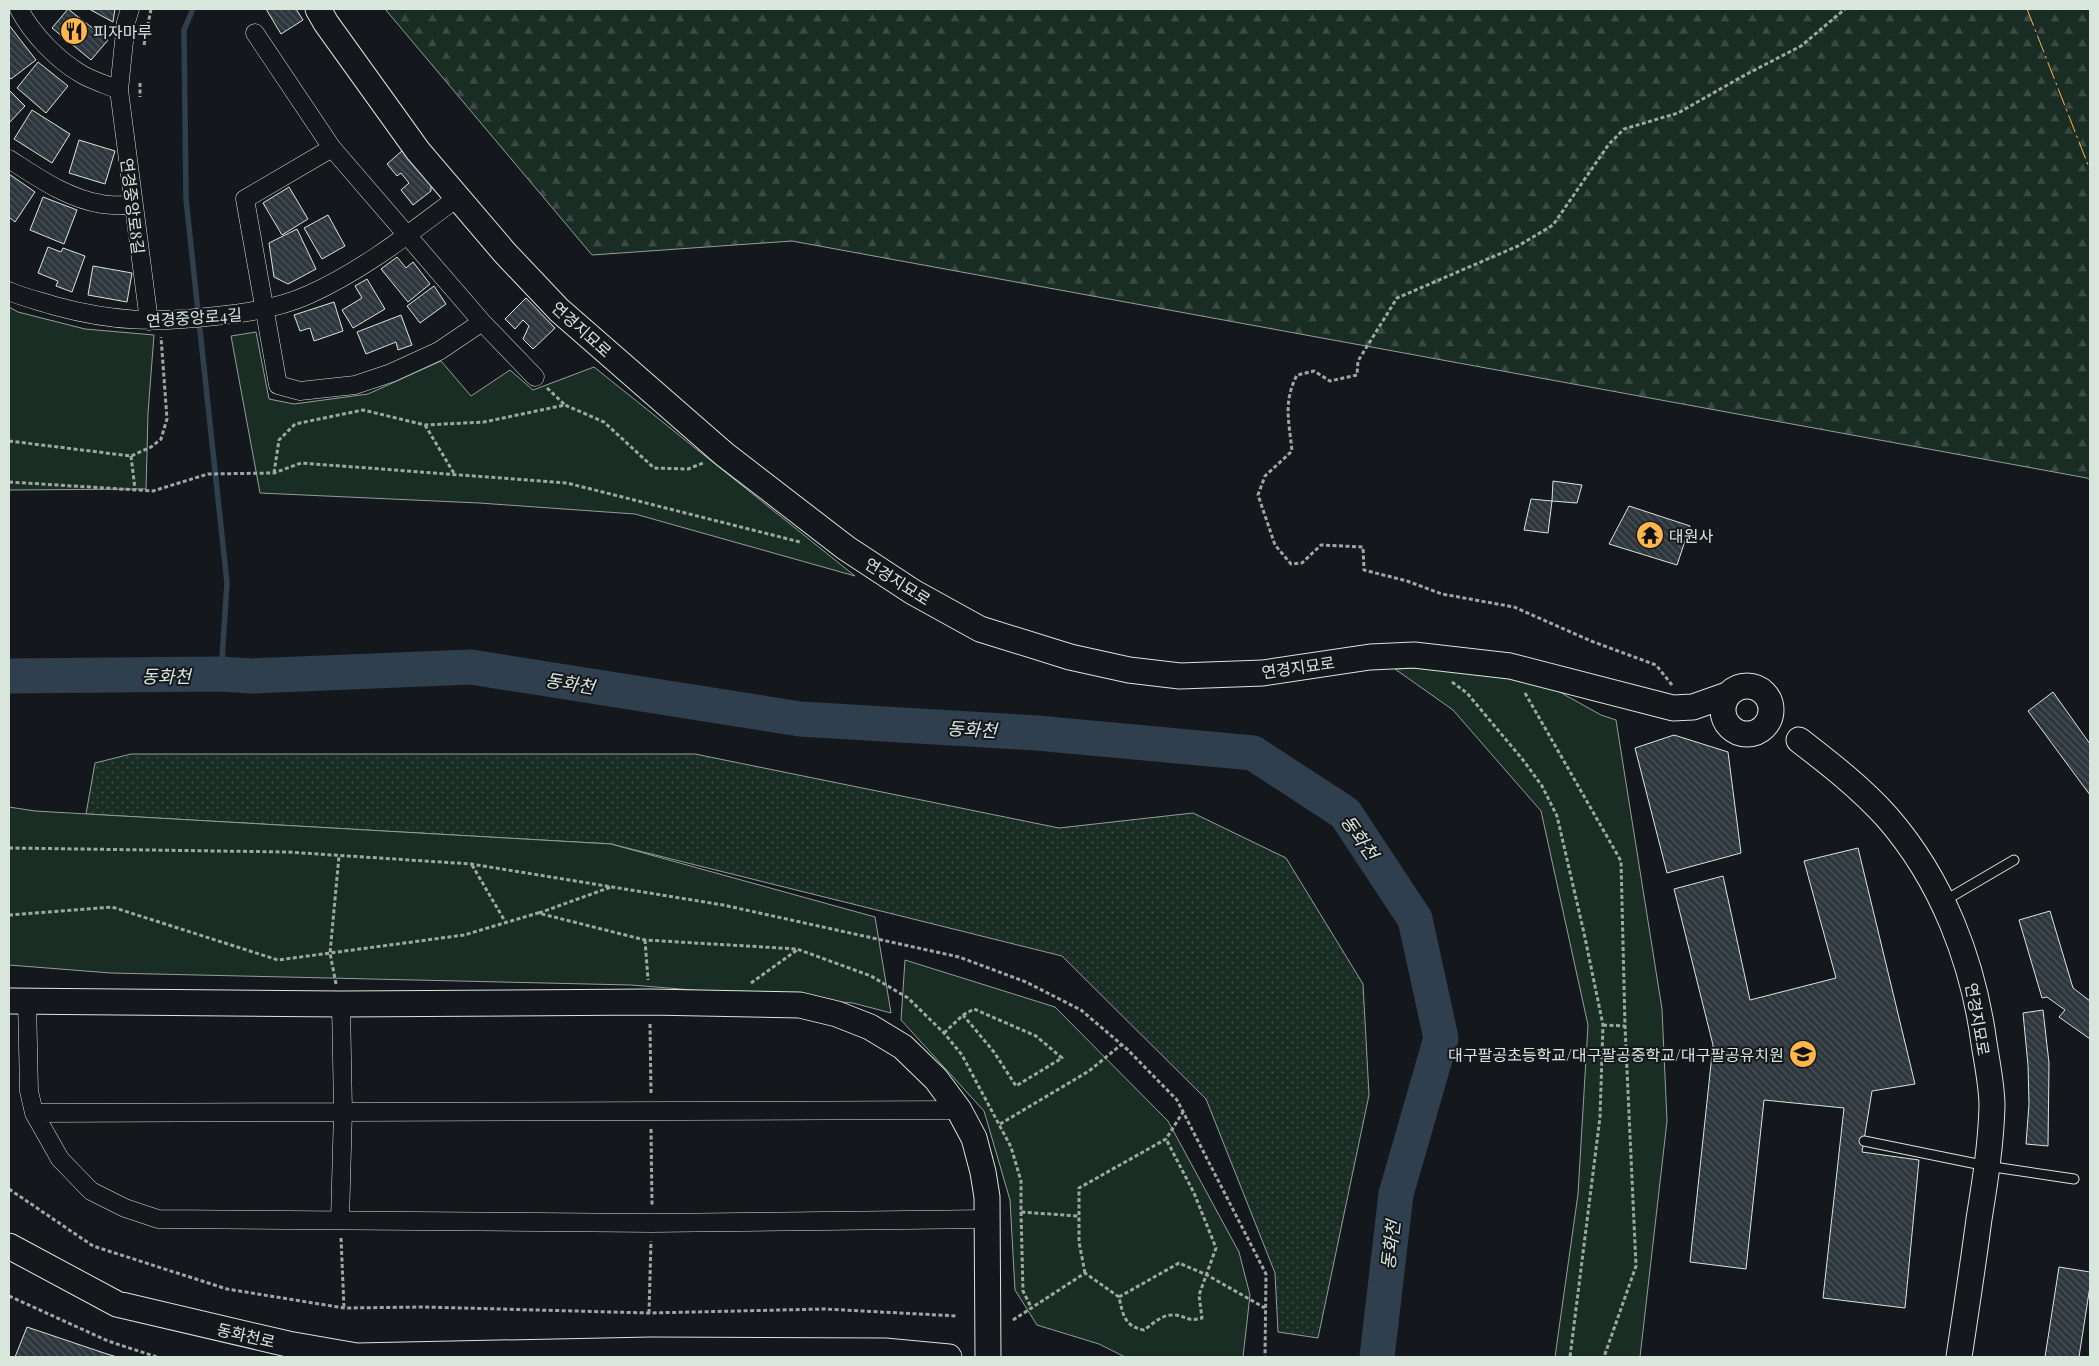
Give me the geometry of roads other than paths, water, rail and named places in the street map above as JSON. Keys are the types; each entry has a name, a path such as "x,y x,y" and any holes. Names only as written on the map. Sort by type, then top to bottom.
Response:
{"street":[{"path":"19,9 56,55 82,75 119,90"},
{"name":"연경중앙로8길","path":"130,9 126,22 119,90 133,205 160,321"},
{"name":"연경지묘로","path":"318,9 392,115 457,198 505,253 559,310 724,454 846,548 913,592 980,629 1078,659 1129,670 1180,676 1263,673 1370,657 1414,656 1510,666 1673,708 1685,699 1726,706"},
{"path":"254,34 332,148 482,322 535,377"},
{"name":"연경중앙로4길","path":"332,148 245,200 255,312 278,385 300,391 355,385 391,373 438,351 482,322"},
{"path":"9,159 40,179 84,200 104,204 133,205"},
{"name":"연경중앙로4길","path":"9,291 20,296 86,314 114,319 160,321 255,312 308,295 359,268 457,198"},
{"path":"1740,686 1755,686 1766,696 1764,721 1742,734 1728,725 1726,706 1740,686"},
{"name":"연경지묘로","path":"1764,721 1799,740 1843,774 1887,818 1914,854 1944,902 1965,954 1979,1009 1992,1105 1987,1166 1959,1357"},
{"path":"339,996 342,1111 340,1220"},
{"path":"987,1219 652,1223 158,1219 125,1208 91,1191 60,1159 34,1113 29,1091 18,1001 339,996 800,1005 836,1014 870,1027 903,1047 936,1079 959,1110 974,1138 987,1197 988,1357"},
{"path":"34,1113 959,1110"},
{"name":"동화천로","path":"9,1246 117,1304 288,1344 357,1356 650,1350 885,1351 950,1357"}],"lane":[{"path":"1944,902 2014,860"},
{"path":"1864,1141 1987,1166 2074,1179"}],"waterway":[{"path":"193,9 184,30 186,199 227,583 221,674"},
{"name":"동화천","path":"9,676 221,674 251,676 471,667 800,719 1037,733 1253,753 1345,813 1415,919 1441,1038 1396,1194 1377,1357"}],"place":[{"name":"피자마루","path":"74,31"},
{"name":"대원사","path":"1650,535"},
{"name":"대구팔공초등학교/대구팔공중학교/대구팔공유치원","path":"1803,1054"}]}
